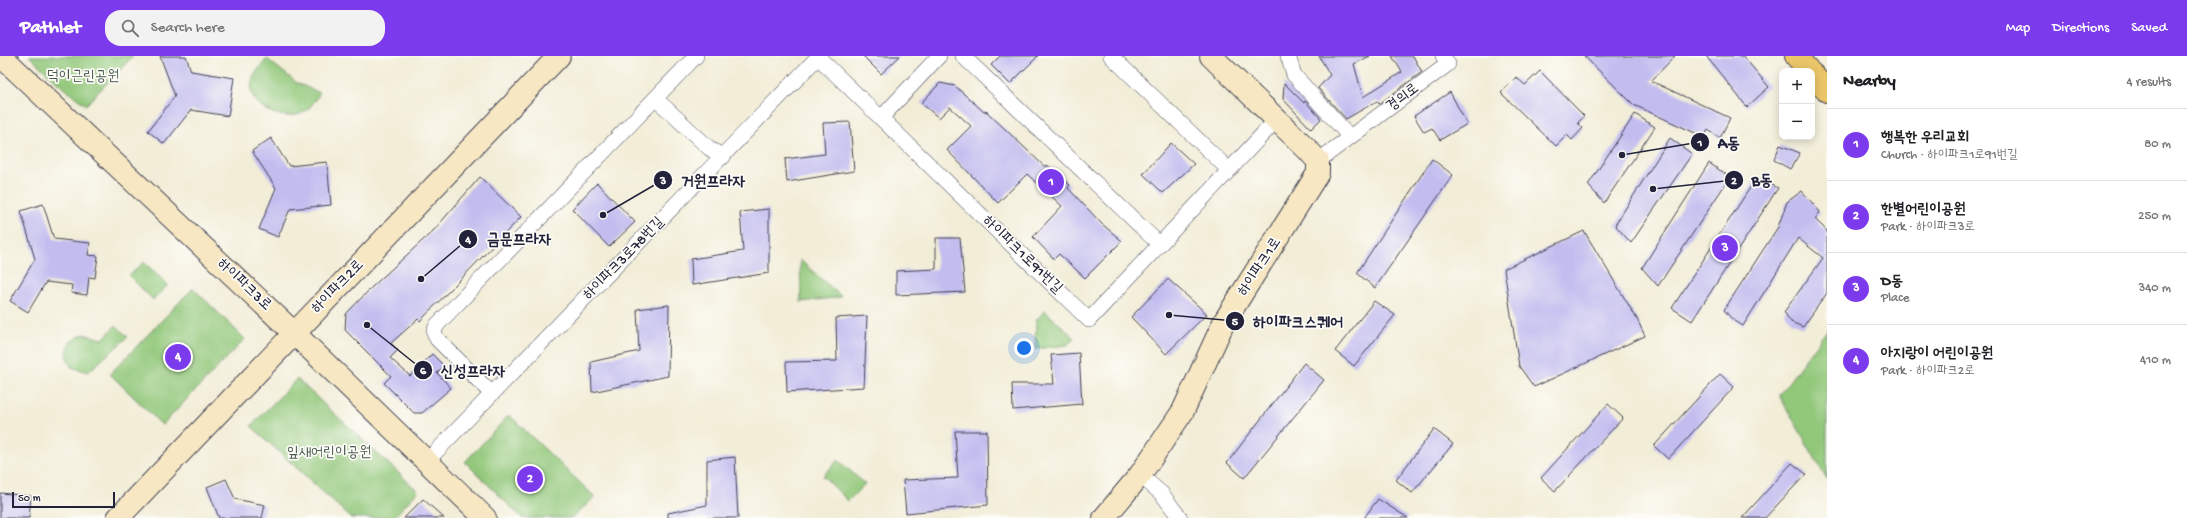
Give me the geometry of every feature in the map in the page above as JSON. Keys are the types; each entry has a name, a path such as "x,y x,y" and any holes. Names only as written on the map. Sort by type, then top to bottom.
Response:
{"main road":[{"path":"1796,56 1806,68"},
{"path":"1815,77 1827,91"}],"street":[{"name":"하이파크3로","path":"1,56 294,332 485,518"},
{"name":"하이파크2로","path":"118,518 559,56"},
{"path":"492,394 436,339 434,332 437,325 696,56"},
{"path":"881,118 939,56"},
{"path":"964,56 1159,244"},
{"path":"1111,56 1229,170"},
{"path":"1211,56 1277,119 1318,161"},
{"path":"1288,56 1294,75 1350,137"},
{"name":"경의로","path":"1318,161 1448,64 1443,56"},
{"name":"하이파크1로91번길","path":"819,57 1089,320 1277,119"},
{"name":"하이파크3로78번길","path":"427,461 819,57"},
{"path":"656,98 709,148 723,157"},
{"name":"하이파크1로","path":"1104,518 1140,475 1183,411 1224,322 1316,180 1318,173 1318,161"},
{"path":"1140,475 1162,494 1180,518"}],"green space":[{"name":"덕이근린공원","path":"29,56 133,56 86,105 62,87"},
{"path":"267,59 297,83 320,93 313,104 304,112 289,116 280,115 264,108 253,96 251,89 252,80 256,72"},
{"path":"800,260 842,297 801,302"},
{"path":"144,262 168,285 153,300 129,276"},
{"path":"193,288 245,339 162,425 110,374"},
{"path":"1045,311 1075,338 1067,345 1035,349 1036,320"},
{"path":"116,325 128,337 88,372 71,367 66,355 70,342 83,334 103,339"},
{"path":"1827,330 1827,479 1779,395"},
{"name":"잎새어린이공원","path":"297,379 418,491 393,518 351,518 251,426"},
{"path":"509,415 595,497 572,518 522,518 465,462"},
{"path":"838,460 865,484 848,501 823,476"}],"building":[{"path":"160,56 186,56 191,71 234,78 228,116 191,110 164,144 148,131 175,96"},
{"path":"863,56 900,56 881,74"},
{"path":"1000,56 1038,56 1010,84 991,65"},
{"path":"1319,56 1370,56 1354,64 1363,97 1402,72 1392,56 1413,56 1422,72 1379,104 1377,101 1346,119 1318,88 1330,75"},
{"path":"1584,56 1675,56 1651,81 1730,118 1720,138 1708,130 1704,137 1634,105"},
{"path":"1706,56 1743,56 1769,87 1747,107"},
{"path":"1540,71 1584,116 1578,123 1583,128 1572,140 1567,135 1556,146 1501,93 1516,77 1525,85"},
{"path":"940,83 955,86 984,112 986,111 1045,167 1047,165 1070,185 1068,188 1102,224 1122,241 1085,278 1059,254 1054,259 1033,237 1062,206 1027,174 998,203 947,150 971,126 950,107 939,118 921,103"},
{"path":"1284,83 1304,103 1305,101 1321,119 1311,129 1283,99"},
{"path":"1450,92 1467,124 1440,140 1432,128 1424,132 1414,116"},
{"path":"1635,114 1655,127 1604,203 1588,185"},
{"path":"850,122 854,171 787,182 785,159 825,154 823,123"},
{"path":"271,138 289,166 327,162 331,205 290,209 278,237 259,229 276,188 252,151"},
{"path":"1670,138 1692,154 1631,243 1615,225"},
{"path":"1171,143 1194,164 1163,193 1143,174"},
{"path":"1780,145 1800,153 1790,169 1774,160"},
{"path":"1432,159 1453,175 1375,288 1357,273"},
{"path":"1709,163 1730,177 1658,286 1642,268"},
{"path":"480,177 521,217 420,321 418,319 391,343 398,350 390,358 410,376 432,354 444,366 437,373 451,388 422,413 414,413 384,383 391,376 345,330 346,314 372,287 434,230"},
{"path":"1757,177 1778,188 1692,321 1672,308"},
{"path":"597,183 635,222 609,247 572,209"},
{"path":"1802,191 1820,212 1815,219 1827,231 1827,293 1803,327 1791,322 1784,312 1823,258 1798,238 1743,326 1732,319 1724,310 1778,227 1787,202"},
{"path":"43,204 54,239 90,243 88,255 98,256 95,278 89,277 87,295 71,293 72,285 46,282 28,312 10,301 35,259 21,211"},
{"path":"769,209 769,273 692,285 691,259 743,251 740,212"},
{"path":"1584,231 1637,319 1645,336 1534,387 1519,366 1504,269"},
{"path":"936,238 960,238 965,292 896,295 896,271 936,269"},
{"path":"1168,279 1207,314 1166,354 1131,317"},
{"path":"1374,301 1395,315 1354,366 1335,351"},
{"path":"669,305 668,376 592,392 591,362 639,351 637,309"},
{"path":"867,316 864,387 787,392 786,362 837,361 836,318"},
{"path":"1079,353 1082,404 1013,410 1012,384 1054,384 1051,355"},
{"path":"1304,363 1324,380 1244,478 1227,463"},
{"path":"1720,374 1734,387 1668,459 1654,446"},
{"path":"1608,404 1623,418 1555,491 1541,478"},
{"path":"1434,429 1453,444 1412,493 1396,480"},
{"path":"955,431 987,431 988,505 906,513 903,480 958,478"},
{"path":"735,457 738,518 668,518 668,513 707,505 707,460"},
{"path":"1792,463 1806,474 1765,518 1742,518"},
{"path":"226,479 235,499 265,505 262,518 219,518 207,487"},
{"path":"0,493 31,496 29,518 0,518"},
{"path":"423,499 444,518 404,518"},
{"path":"1378,499 1408,518 1364,518"}],"place":[{"name":"A동","path":"1622,155"},
{"name":"행복한 우리교회","path":"1051,182"},
{"name":"B동","path":"1653,189"},
{"name":"거원프라자","path":"603,215"},
{"name":"D동","path":"1725,248"},
{"name":"금문프라자","path":"421,279"},
{"name":"하이파크스퀘어","path":"1169,315"},
{"name":"신성프라자","path":"367,325"},
{"name":"아지랑이 어린이공원","path":"178,357"},
{"name":"한별어린이공원","path":"530,479"}]}
